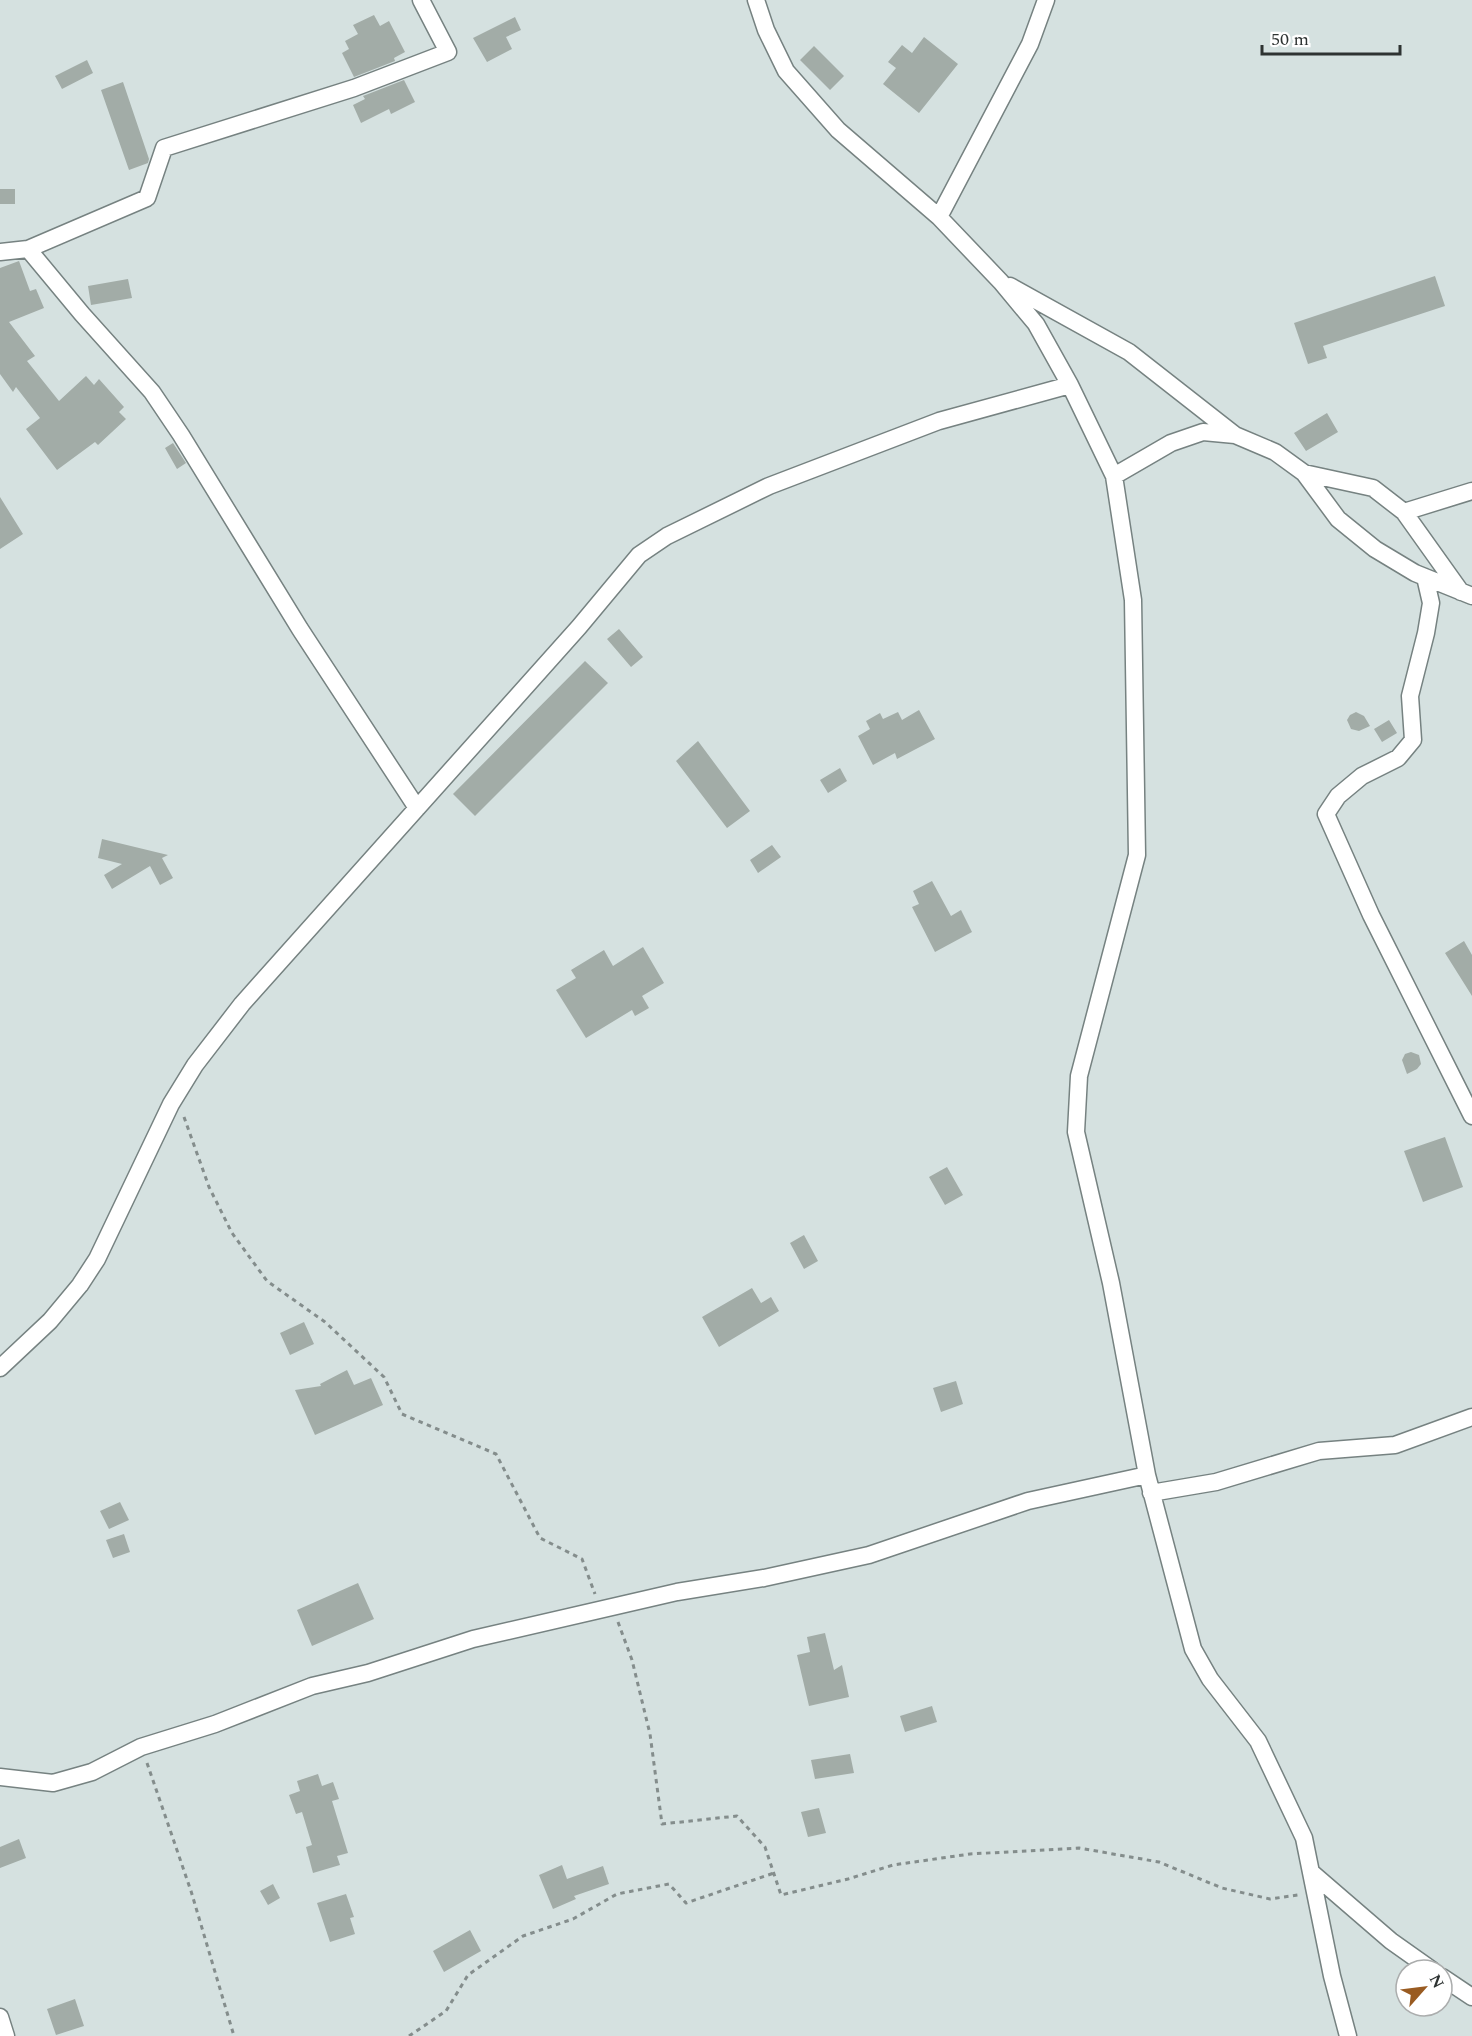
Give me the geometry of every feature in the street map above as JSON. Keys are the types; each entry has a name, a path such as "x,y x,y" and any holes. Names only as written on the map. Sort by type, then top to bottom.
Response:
{"street":[{"path":"0,252 28,249 147,198 164,148 354,88 448,52 420,0"},
{"path":"756,0 766,30 786,71 838,130 939,217 1001,282 1036,324 1070,385 1114,476 1133,600 1137,855 1079,1076 1076,1132 1111,1283 1147,1475 1192,1649 1210,1679 1258,1741 1304,1838 1332,1976 1348,2036"},
{"path":"939,217 1030,44 1046,0"},
{"path":"28,249 94,329 152,392 181,435 300,629 417,808"},
{"path":"1001,282 1129,352 1235,435 1275,452 1304,473 1338,519 1375,549 1415,573 1467,594"},
{"path":"0,1368 50,1322 98,1259 177,1096 195,1065 242,1004 579,627 639,555 667,536 769,486 939,421 1070,385"},
{"path":"1114,476 1172,443 1203,432 1235,435"},
{"path":"1304,473 1373,488 1404,512 1467,594"},
{"path":"1404,512 1472,491"},
{"path":"1425,577 1431,603 1410,696 1413,740 1398,758 1362,776 1338,796 1326,814 1371,915 1472,1116"},
{"path":"1152,1493 1216,1482 1319,1451 1395,1445 1472,1417"},
{"path":"0,1777 53,1783 92,1772 141,1747 215,1724 312,1686 368,1673 473,1639 677,1593 764,1578 869,1555 1028,1501 1147,1475"},
{"path":"1311,1872 1391,1941 1415,1958"},
{"path":"1454,1985 1472,1997"},
{"path":"0,2017 6,2036"}],"path":[{"path":"177,1096 209,1187 232,1233 267,1281 325,1322 384,1377 402,1414 495,1454 540,1538 582,1558 632,1660 650,1734 662,1824 737,1816 765,1847 781,1895 848,1879 893,1865 970,1854 1079,1848 1158,1862 1222,1888 1270,1899 1315,1892"},
{"path":"141,1747 191,1891 234,2036"},
{"path":"409,2036 446,2011 468,1975 523,1936 573,1919 617,1894 669,1884 686,1903 774,1873"}],"building":[{"path":"374,15 380,26 389,21 405,52 394,58 395,61 354,77 342,53 349,49 345,41 358,34 353,25"},
{"path":"515,17 521,30 506,37 512,49 487,62 473,38"},
{"path":"924,37 958,64 919,113 883,84 896,68 888,62 902,45 912,53"},
{"path":"814,46 844,76 830,90 800,60"},
{"path":"87,60 93,73 62,89 55,76"},
{"path":"404,80 415,102 391,114 389,109 361,123 353,105 365,99 363,96"},
{"path":"123,82 149,159 148,163 129,170 101,90"},
{"path":"0,189 15,189 15,204 0,204"},
{"path":"19,261 30,291 36,289 44,308 9,322 35,356 27,361 59,401 86,376 94,385 99,379 124,407 119,412 126,419 98,445 95,442 57,470 26,429 40,418 16,387 13,392 0,374 0,268"},
{"path":"1435,276 1445,306 1323,346 1327,358 1308,364 1294,323"},
{"path":"128,279 132,298 91,305 88,286"},
{"path":"1327,413 1338,432 1306,451 1294,433"},
{"path":"173,443 186,463 177,469 165,448"},
{"path":"0,497 23,534 0,549"},
{"path":"619,629 643,657 631,667 607,639"},
{"path":"585,661 608,683 475,816 453,794"},
{"path":"919,710 935,739 897,759 895,753 873,765 858,736 870,729 866,721 880,713 883,719 898,712 902,720"},
{"path":"1356,712 1364,716 1370,726 1359,731 1351,729 1347,720"},
{"path":"1389,720 1397,733 1382,742 1374,729"},
{"path":"698,741 750,811 727,828 676,761"},
{"path":"840,768 847,781 828,793 820,780"},
{"path":"102,839 168,855 162,858 173,878 160,885 150,866 112,889 104,875 122,864 98,858"},
{"path":"772,845 781,857 758,873 750,860"},
{"path":"932,881 951,916 961,910 972,932 935,952 912,907 919,904 913,891"},
{"path":"1464,941 1472,955 1472,996 1445,953"},
{"path":"643,947 664,983 642,996 649,1008 635,1016 632,1010 586,1038 556,990 576,978 571,970 604,950 613,966"},
{"path":"1411,1052 1419,1055 1421,1064 1407,1074 1402,1060 1405,1054"},
{"path":"1445,1137 1463,1187 1423,1202 1404,1151"},
{"path":"947,1167 963,1195 945,1205 929,1177"},
{"path":"804,1235 818,1261 804,1269 790,1243"},
{"path":"752,1288 761,1303 771,1297 779,1311 719,1347 702,1317"},
{"path":"304,1322 314,1344 290,1355 280,1333"},
{"path":"347,1370 354,1385 371,1378 383,1405 315,1435 295,1390 321,1386 320,1384"},
{"path":"956,1381 963,1404 941,1412 933,1388"},
{"path":"120,1502 129,1520 109,1529 100,1511"},
{"path":"124,1534 130,1552 113,1558 106,1540"},
{"path":"358,1583 374,1619 312,1646 297,1610"},
{"path":"825,1633 834,1670 842,1665 849,1697 809,1706 797,1655 810,1652 807,1637"},
{"path":"932,1706 937,1722 905,1732 900,1716"},
{"path":"850,1754 854,1773 815,1779 811,1760"},
{"path":"318,1774 322,1786 333,1782 339,1799 332,1801 348,1853 337,1856 340,1865 313,1873 306,1847 312,1845 302,1812 296,1814 289,1795 300,1791 297,1781"},
{"path":"819,1808 826,1833 808,1837 801,1812"},
{"path":"19,1839 26,1858 0,1868 0,1847"},
{"path":"562,1865 567,1879 603,1866 609,1884 574,1896 576,1899 553,1909 539,1875"},
{"path":"273,1884 280,1898 268,1905 260,1891"},
{"path":"346,1894 354,1917 350,1918 355,1934 330,1942 317,1903"},
{"path":"470,1930 481,1951 444,1972 433,1951"},
{"path":"75,1999 84,2026 56,2035 47,2009"}]}
